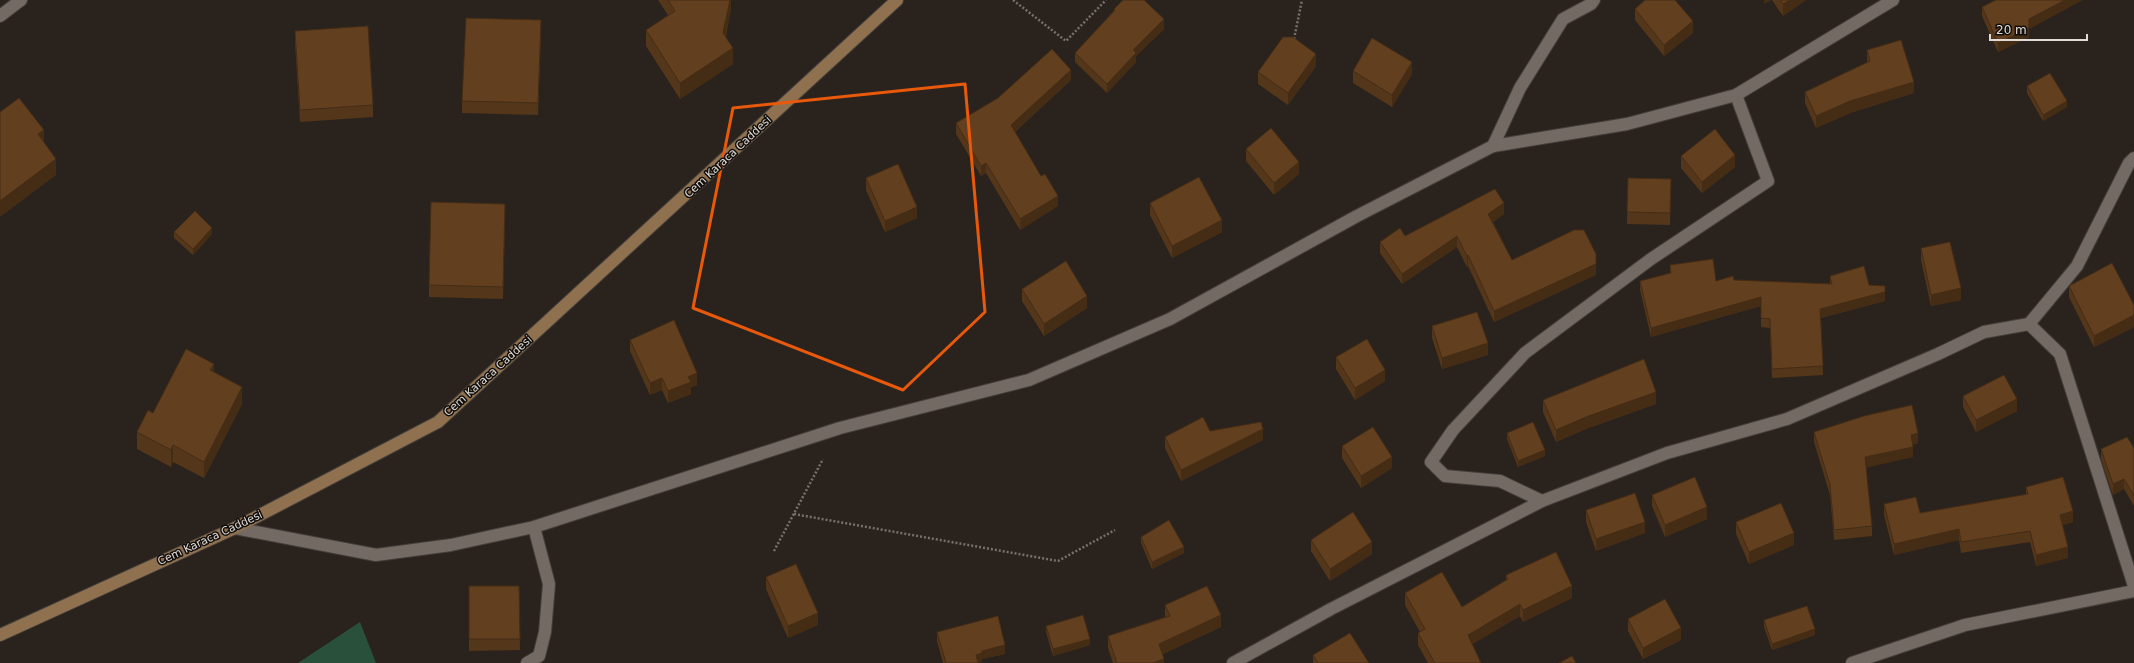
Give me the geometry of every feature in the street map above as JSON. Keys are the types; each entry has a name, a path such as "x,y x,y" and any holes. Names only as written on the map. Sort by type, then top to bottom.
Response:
{"street":[{"path":"0,16 21,0"},
{"name":"Cem Karaca Caddesi","path":"0,635 235,528 438,422 897,0"},
{"path":"1493,146 1520,88 1563,19 1591,4 1594,0"},
{"path":"235,528 376,555 451,545 534,527 840,428 1029,380 1170,319 1357,216 1493,146 1627,124 1736,95 1893,0"},
{"path":"1542,501 1500,481 1445,476 1431,462 1453,430 1525,353 1651,259 1768,181 1736,95"},
{"path":"1233,663 1331,609 1542,501 1667,453 1788,419 1938,354 1984,332 2028,324 2077,266 2129,163 2134,158"},
{"path":"2028,324 2060,354 2134,586"},
{"path":"527,663 539,656 545,632 549,584 534,527"},
{"path":"1852,663 1965,625 2134,591"}],"path":[{"path":"1013,0 1066,41 1106,0"},
{"path":"1294,39 1302,0"},
{"path":"774,551 840,428"},
{"path":"794,514 1058,561 1115,530"}],"highlighted area":[{"path":"965,84 985,312 903,390 693,308 733,108"}],"green space":[{"path":"360,622 376,663 298,663"}],"building":[{"path":"668,0 730,0 723,33 733,48 680,83 646,30 675,11"},
{"path":"1123,0 1144,0 1164,19 1133,50 1136,53 1107,84 1075,53"},
{"path":"1645,0 1675,0 1693,21 1664,45 1635,9"},
{"path":"1780,0 1790,0 1783,4"},
{"path":"1996,0 2065,0 2029,19 2029,28 1998,43 1982,7"},
{"path":"466,18 541,20 538,103 462,101"},
{"path":"368,26 373,105 300,110 295,31"},
{"path":"1283,37 1293,37 1316,54 1288,93 1258,72"},
{"path":"1372,38 1412,62 1392,95 1353,71"},
{"path":"1901,40 1914,82 1850,101 1816,116 1805,92 1870,61 1867,50"},
{"path":"1052,49 1071,70 1011,125 1041,176 1045,174 1058,196 1020,219 986,163 981,166 956,123 998,98"},
{"path":"2050,73 2067,101 2043,115 2027,86"},
{"path":"19,98 44,130 38,134 56,159 0,201 0,112"},
{"path":"1271,128 1299,162 1274,183 1246,149"},
{"path":"1715,129 1735,155 1702,182 1681,156"},
{"path":"898,164 917,207 885,221 866,178"},
{"path":"1199,177 1222,220 1172,246 1150,203"},
{"path":"1628,178 1671,179 1670,213 1627,212"},
{"path":"1495,189 1504,203 1488,214 1512,260 1574,230 1584,230 1596,254 1596,264 1494,311 1468,255 1467,256 1457,236 1402,274 1380,242 1400,228 1405,236"},
{"path":"431,202 505,204 503,287 429,285"},
{"path":"195,211 212,228 193,249 174,232"},
{"path":"1950,242 1961,288 1931,295 1921,248"},
{"path":"1713,259 1716,281 1733,276 1734,280 1832,284 1830,276 1864,266 1869,285 1885,286 1885,292 1820,309 1823,366 1772,369 1770,319 1761,318 1761,297 1651,328 1640,281 1671,273 1670,265"},
{"path":"1066,261 1087,296 1044,324 1022,289"},
{"path":"2112,263 2134,305 2134,315 2094,336 2069,286"},
{"path":"1477,312 1488,343 1442,358 1432,326"},
{"path":"674,320 697,373 688,377 691,382 668,391 662,378 650,383 630,340"},
{"path":"1367,339 1385,370 1355,388 1336,357"},
{"path":"186,349 214,364 210,370 242,387 204,462 173,445 171,450 137,432 148,410 153,413"},
{"path":"1644,359 1656,392 1586,417 1556,430 1543,400"},
{"path":"2004,375 2017,399 1976,420 1963,396"},
{"path":"1912,405 1918,433 1911,435 1913,447 1865,457 1872,526 1834,530 1830,485 1814,432 1864,416"},
{"path":"1203,417 1210,431 1261,422 1263,429 1181,470 1165,437"},
{"path":"1533,422 1545,450 1518,461 1507,433"},
{"path":"1373,427 1392,457 1361,476 1342,446"},
{"path":"2127,437 2134,448 2134,496 2124,479 2113,484 2101,449"},
{"path":"1695,477 1707,507 1665,525 1652,495"},
{"path":"2063,477 2073,511 2060,515 2068,547 2036,555 2030,531 1961,542 1959,529 1894,544 1884,504 1916,497 1920,513 2028,494 2026,487"},
{"path":"1635,493 1645,522 1596,539 1586,510"},
{"path":"1781,503 1794,533 1749,552 1736,522"},
{"path":"1353,512 1372,542 1330,569 1311,540"},
{"path":"1169,520 1184,547 1152,562 1141,537"},
{"path":"1556,552 1572,586 1523,610 1520,604 1468,635 1481,663 1435,663 1418,633 1425,629 1405,593 1442,572 1462,607 1508,579 1506,575"},
{"path":"796,564 818,613 788,626 766,577"},
{"path":"469,586 519,586 520,639 469,639"},
{"path":"1207,586 1221,615 1159,644 1164,659 1153,663 1117,663 1108,636 1170,616 1165,605"},
{"path":"1665,599 1681,628 1643,648 1628,619"},
{"path":"1807,606 1815,629 1772,644 1764,620"},
{"path":"1083,615 1090,639 1053,649 1046,626"},
{"path":"998,616 1005,645 982,651 982,653 976,655 978,663 946,663 937,632"},
{"path":"1350,633 1369,663 1318,663 1313,655"},
{"path":"1572,656 1576,663 1559,663"}]}
